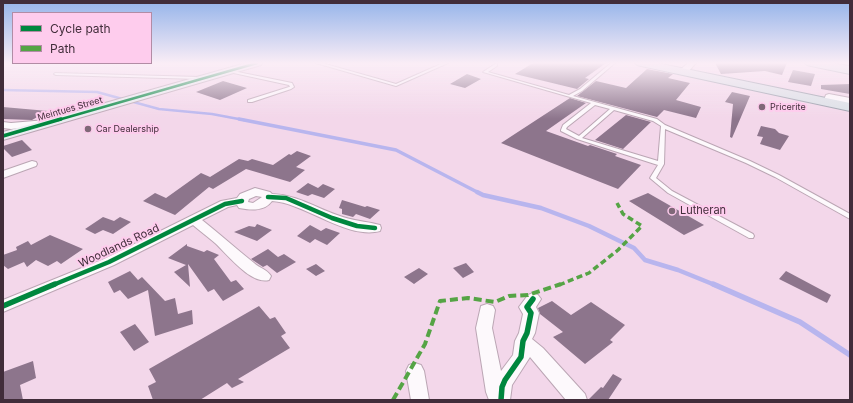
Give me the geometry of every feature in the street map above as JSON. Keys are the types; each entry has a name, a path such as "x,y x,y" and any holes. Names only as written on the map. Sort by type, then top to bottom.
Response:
{"main road":[{"path":"747,82 850,107"}],"street":[{"name":"Meintues Street","path":"3,136 189,82"},
{"path":"827,102 829,97 850,101"},
{"path":"3,125 11,126 54,122"},
{"path":"3,175 32,164"},
{"name":"Woodlands Road","path":"3,306 109,262 226,204 242,201 243,205 254,206 261,205 268,198 286,198 332,218 357,226 375,228"},
{"path":"194,220 220,240 250,268 264,276"},
{"path":"501,400 501,391 505,380 521,357 523,340 527,333 531,313 527,307 533,299"},
{"path":"487,310 484,328 495,392 498,400"},
{"path":"523,340 537,353 578,400"},
{"path":"415,371 420,400"}],"lane":[{"path":"250,101 292,87 291,84 281,82"},
{"path":"385,82 396,85 403,82"},
{"path":"519,82 656,120 663,126 771,174 850,217"},
{"path":"569,96 581,90 591,82"},
{"path":"594,103 564,126 563,130 580,138 661,164"},
{"path":"580,138 613,108"},
{"path":"663,126 661,164 654,178 670,192 751,236"}],"building":[{"path":"221,82 247,88 220,100 196,92"},
{"path":"454,82 476,82 465,88 450,84"},
{"path":"547,82 586,82 577,89"},
{"path":"595,82 626,88 633,82 690,83 676,100 701,107 696,118 664,110 657,117 577,96"},
{"path":"788,82 812,82 811,86"},
{"path":"850,84 850,94 821,89 821,85"},
{"path":"732,92 750,96 732,138 730,137 733,104 725,102"},
{"path":"570,98 586,103 546,131 588,146 590,145 617,154 615,156 641,165 618,189 501,143"},
{"path":"3,107 48,111 32,120 3,119"},
{"path":"626,115 651,122 623,149 595,140"},
{"path":"761,126 775,129 779,133 789,136 780,150 760,144 763,137 757,136"},
{"path":"22,140 32,150 12,157 3,148 3,146"},
{"path":"297,151 311,156 296,167 305,170 290,182 246,169 213,189 209,187 175,215 143,201 155,193 166,198 201,173 210,177 239,159 248,161 252,159 273,165 289,154 291,155"},
{"path":"308,183 318,188 323,184 335,189 324,198 312,194 308,196 296,192"},
{"path":"648,193 704,225 684,235 629,201"},
{"path":"342,200 380,210 370,219 356,214 353,217 342,214 342,209 339,208"},
{"path":"103,217 114,221 120,217 131,222 113,234 103,230 95,234 85,229"},
{"path":"257,224 272,230 257,241 234,232 249,226 255,227"},
{"path":"310,225 321,231 326,228 340,233 327,245 315,239 310,243 297,236"},
{"path":"50,235 83,249 61,264 57,261 48,266 36,260 27,267 24,262 8,269 3,265 3,255 17,250 16,247 28,241 31,245"},
{"path":"187,244 187,246 204,252 207,250 219,255 214,259 231,282 236,280 244,289 223,301 214,289 208,292 188,264 190,287 174,272 186,265 168,258"},
{"path":"268,249 278,257 284,254 296,262 277,273 267,265 263,267 251,259"},
{"path":"466,263 474,272 463,278 453,268"},
{"path":"316,264 325,271 316,276 306,269"},
{"path":"419,268 428,274 414,284 404,277"},
{"path":"130,271 138,280 142,277 165,301 175,298 178,314 192,310 193,324 155,336 148,290 128,299 120,290 114,293 108,282"},
{"path":"786,271 831,295 827,303 779,279"},
{"path":"552,301 571,315 591,302 625,325 610,340 613,342 585,364 553,337 563,332 540,314 538,308"},
{"path":"259,306 270,319 275,317 286,333 281,336 290,348 238,379 244,382 232,388 227,383 200,400 153,400 148,386 156,382 149,369"},
{"path":"135,324 149,342 134,351 120,332"},
{"path":"33,361 36,378 20,385 23,400 3,400 3,372"},
{"path":"613,374 622,379 608,400 588,400 601,387 603,388"}],"waterway":[{"path":"3,90 97,92 159,109 212,114 244,120"},
{"path":"239,119 396,150 479,193"},
{"path":"479,193 541,208 589,226 634,248 645,260 678,270 715,285"},
{"path":"713,284 800,322 850,355"}],"marked path":[{"path":"393,400 425,344 440,301 468,298 495,302 509,296 528,295 560,285 589,273 618,250 642,226 623,214 617,203"}],"cycle path":[{"path":"3,136 192,82"},
{"path":"268,197 286,198 332,218 357,226 375,228"},
{"path":"3,306 109,262 225,204 242,201"},
{"path":"501,400 502,387 505,380 521,357 523,341 527,333 531,313 527,307 533,299"}],"place":[{"name":"Pricerite","path":"762,107"},
{"name":"Car Dealership","path":"88,129"},
{"name":"Lutheran","path":"672,211"}]}
